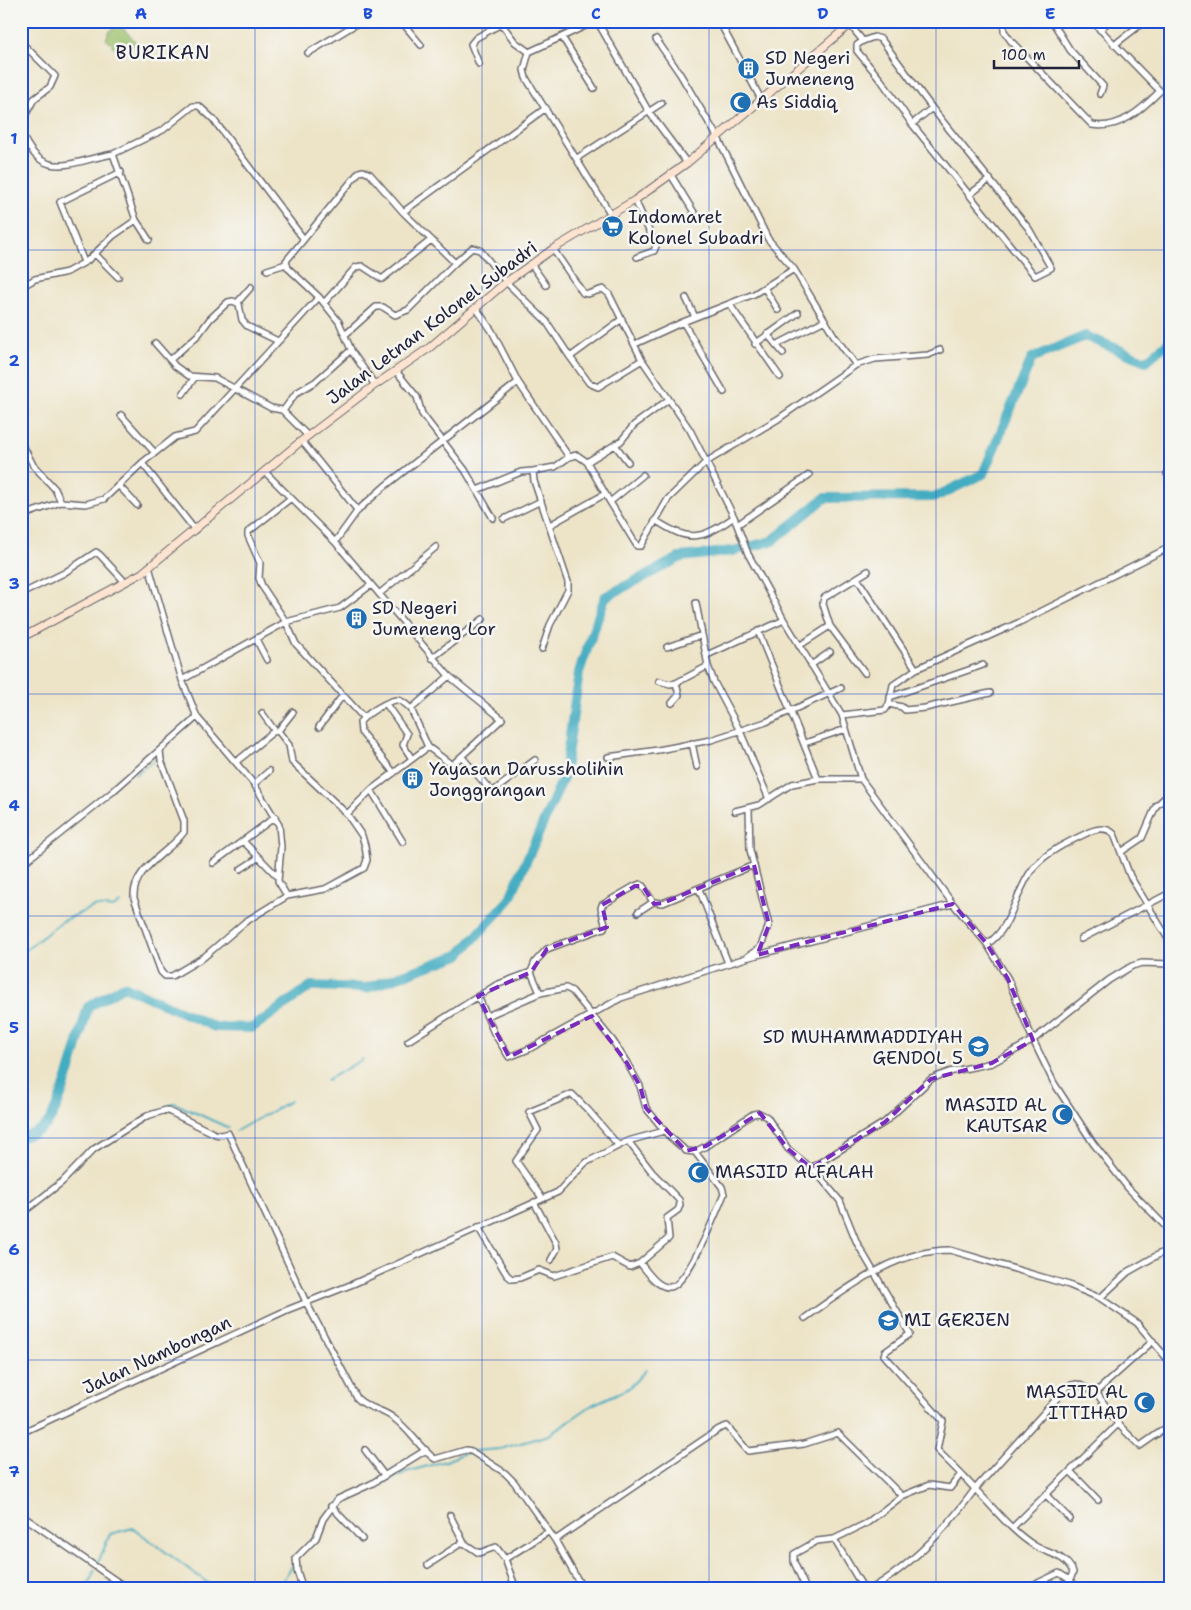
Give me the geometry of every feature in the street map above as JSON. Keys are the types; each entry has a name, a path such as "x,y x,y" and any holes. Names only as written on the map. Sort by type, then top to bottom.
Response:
{"main road":[{"name":"Jalan Letnan Kolonel Subadri","path":"21,638 149,567 305,439 375,385 429,348 506,282 553,249 610,213 635,200 687,163 852,23"}],"street":[{"path":"308,53 361,21"},
{"path":"401,21 421,45"},
{"path":"529,52 597,21 649,112 687,163"},
{"path":"719,21 762,101"},
{"path":"1007,21 1004,31 1011,41 1092,125 1105,126 1136,114 1160,91 1092,21"},
{"path":"1052,21 1070,50 1104,86 1100,94"},
{"path":"1100,30 1109,21"},
{"path":"1114,45 1145,21"},
{"path":"480,64 471,46 472,40 500,22 515,42 529,52"},
{"path":"852,23 864,41"},
{"path":"562,37 594,88"},
{"path":"874,37 881,39 932,108 1029,229 1052,268 1034,276 912,124 881,80 857,51 857,45 864,41 874,37"},
{"path":"656,40 680,74 718,138 760,226 771,244 794,269 824,320 856,365"},
{"path":"21,42 55,76 50,87 34,99 21,123"},
{"path":"529,52 524,70 526,78 610,213"},
{"path":"577,158 662,103"},
{"path":"21,132 30,149 46,165 72,165 113,154 164,130 193,106 199,106 213,119 303,238"},
{"path":"403,212 546,108"},
{"path":"912,124 932,108"},
{"path":"113,154 121,172 136,220 149,240"},
{"path":"286,264 288,257 303,238 359,172 363,171 370,174 403,212 455,263"},
{"path":"84,262 60,202 121,172"},
{"path":"671,175 695,214"},
{"path":"969,196 990,179"},
{"path":"635,200 656,246 654,251 637,257"},
{"path":"21,287 35,279 67,272 95,254 113,236 136,220"},
{"path":"324,303 356,267 365,268 382,279 432,240"},
{"path":"346,335 376,307 384,307 395,315 408,310 472,248 478,249 506,282 546,321 589,383 598,387 642,360"},
{"path":"553,249 583,292 605,290 642,360 690,430 734,517 748,554 827,694 842,715 852,754 861,779 953,904 987,944 1008,979 1033,1040 1054,1083 1093,1142 1128,1188 1170,1232"},
{"path":"95,254 118,278"},
{"path":"267,270 286,264"},
{"path":"286,264 324,303 346,335 351,350 375,385"},
{"path":"531,264 546,285"},
{"path":"635,344 683,322 730,305 765,289 794,269"},
{"path":"237,303 251,287"},
{"path":"765,289 778,310"},
{"path":"21,516 61,502 86,504 98,502 119,486 142,463 179,435 195,432 319,297"},
{"path":"686,298 695,317"},
{"path":"170,360 198,336 210,319 228,302 237,303 241,307 242,320 247,326 278,341"},
{"path":"730,305 755,344 780,377"},
{"path":"476,308 492,331 518,382 569,457"},
{"path":"755,344 798,313"},
{"path":"570,357 622,319"},
{"path":"776,346 824,320"},
{"path":"683,322 724,392"},
{"path":"767,334 783,354"},
{"path":"155,343 180,370 195,377 215,378 271,408 283,411 358,511"},
{"path":"283,411 296,393 315,382 351,350"},
{"path":"477,490 521,472 555,467 569,457 577,455 587,462 637,546 644,544 654,520 668,498 706,462 778,419 856,365 875,359 928,355 940,350"},
{"path":"396,371 417,398 422,414 444,440 493,518"},
{"path":"183,394 195,377"},
{"path":"335,542 358,511 518,382"},
{"path":"587,462 615,445 634,425 668,400"},
{"path":"122,415 155,453"},
{"path":"615,445 628,462"},
{"path":"21,448 24,449 37,470 50,481 61,502"},
{"path":"142,463 195,530"},
{"path":"533,471 541,501 567,576 568,590 550,626 542,649"},
{"path":"265,472 335,542 449,676 502,719 462,757 451,764 428,747 411,709 398,700 386,704 363,718 359,726 361,732 394,773"},
{"path":"610,502 643,475"},
{"path":"737,525 809,475"},
{"path":"119,486 137,505"},
{"path":"550,525 606,494"},
{"path":"291,498 250,529 248,534 260,563 259,578 262,586 286,622 300,650 363,718"},
{"path":"504,519 541,501"},
{"path":"654,520 675,534 685,537 715,530 734,517"},
{"path":"379,594 436,547"},
{"path":"842,715 885,710 889,704 892,685 916,669 1018,623 1170,547"},
{"path":"21,594 64,573 96,552 124,582"},
{"path":"149,567 182,680 197,717 254,784 274,817 282,836 278,877"},
{"path":"865,673 830,626 823,599 868,571"},
{"path":"857,578 916,669"},
{"path":"182,680 286,622 340,608 371,585"},
{"path":"696,603 708,666 714,682 740,731 769,799"},
{"path":"432,658 483,619"},
{"path":"707,655 784,620"},
{"path":"799,646 830,626"},
{"path":"758,632 790,712 805,743 818,779"},
{"path":"666,647 702,635"},
{"path":"256,639 267,660"},
{"path":"811,665 830,652"},
{"path":"890,697 983,665"},
{"path":"658,681 670,684 676,683 708,666"},
{"path":"411,709 449,676"},
{"path":"672,702 679,695 676,683"},
{"path":"608,756 692,743 740,731 790,712 841,688"},
{"path":"889,704 902,706 906,710 925,708 990,693"},
{"path":"319,726 343,695"},
{"path":"386,704 407,734 404,745 412,759"},
{"path":"236,762 276,731 294,712"},
{"path":"160,751 161,760 184,822 184,832 142,873 134,890 134,898 161,972 168,977 194,964 245,922 287,896 325,889 366,865 368,860 362,836 347,814 292,762 289,745 262,713"},
{"path":"21,865 160,751 197,717"},
{"path":"805,743 846,729"},
{"path":"692,743 696,767"},
{"path":"347,814 372,790 428,747"},
{"path":"462,757 492,792 535,760"},
{"path":"254,784 269,771"},
{"path":"735,812 749,809 792,784 818,779 861,779"},
{"path":"372,790 403,842"},
{"path":"1120,852 1142,838 1156,806 1170,793"},
{"path":"746,958 760,948 769,925 750,850 749,809"},
{"path":"213,863 244,842 274,817"},
{"path":"987,944 1002,931 1021,887 1034,867 1044,858 1070,842 1089,832 1102,829 1108,829 1114,834 1130,876 1170,942"},
{"path":"244,842 278,877 287,896"},
{"path":"241,869 258,858"},
{"path":"638,912 653,902 663,903 699,890 754,865"},
{"path":"540,993 532,972 535,962 546,949 604,928 602,905 640,884 653,902"},
{"path":"699,890 728,963"},
{"path":"1081,939 1170,893"},
{"path":"478,996 509,1057 592,1016 621,998 728,963 953,904"},
{"path":"811,1168 885,1122 931,1079 948,1072 992,1063 1033,1040 1110,980 1132,966 1170,964"},
{"path":"408,1041 502,982 532,972"},
{"path":"487,1016 540,993 566,988 572,991 627,1063 640,1086 646,1108 664,1131 686,1151 695,1152 706,1146 753,1114 759,1113 767,1117 788,1150 825,1181 840,1201 857,1243 910,1334 884,1352 884,1355 944,1421 938,1451 1013,1527 1034,1545 1064,1560 1073,1572 1070,1580"},
{"path":"542,1198 516,1161 538,1130 529,1112 572,1094 619,1146"},
{"path":"21,1214 67,1177 94,1149 147,1116 166,1110 215,1134 228,1133 306,1302 357,1398 400,1422 433,1458 438,1460 466,1450 477,1454 510,1477 554,1540 583,1589"},
{"name":"Jalan Nambongan","path":"21,1433 306,1302 353,1284 534,1202 562,1188 585,1163 628,1141 664,1131"},
{"path":"478,1227 510,1277 520,1278 539,1270 554,1276 612,1257 630,1267 640,1263 669,1238 667,1218 678,1210 680,1205 679,1200 652,1172 628,1141"},
{"path":"640,1263 652,1278 664,1287 671,1288 679,1283 689,1270 724,1194 722,1187 695,1152"},
{"path":"534,1202 556,1243 557,1249 552,1260"},
{"path":"1100,1298 1128,1272 1170,1248"},
{"path":"805,1318 874,1272 932,1250 950,1250 1069,1285 1100,1298 1137,1323 1170,1362"},
{"path":"1096,1392 1153,1341"},
{"path":"871,1589 898,1572 955,1517 975,1488 1068,1386 1077,1384 1096,1392 1118,1424 1140,1446 1170,1426"},
{"path":"1013,1527 1118,1424"},
{"path":"554,1540 719,1429 727,1426 748,1452 804,1444 838,1433 902,1496"},
{"path":"365,1450 384,1475"},
{"path":"303,1589 297,1572 296,1558 316,1538 323,1519 331,1506 344,1494 371,1484 426,1450"},
{"path":"1070,1471 1098,1500"},
{"path":"806,1589 794,1562 794,1554 817,1541 834,1539 867,1523 902,1496 929,1485 950,1488 961,1474"},
{"path":"1046,1494 1070,1519"},
{"path":"331,1506 362,1539"},
{"path":"21,1514 128,1589"},
{"path":"450,1515 464,1543 479,1553 496,1547 505,1559 516,1589"},
{"path":"505,1559 548,1532"},
{"path":"834,1539 864,1589"},
{"path":"428,1565 454,1547 464,1543"},
{"path":"1025,1589 1059,1573 1065,1575 1076,1589"}],"highlighted area":[{"path":"754,865 769,925 757,955 953,904 987,944 1008,979 1033,1040 992,1063 931,1079 885,1122 811,1168 788,1149 760,1113 706,1146 686,1151 646,1108 640,1086 627,1063 592,1016 509,1057 478,996 531,972 547,949 607,927 602,905 635,886 643,886 654,904 663,903"}],"green space":[{"path":"118,23 136,42 127,52 119,52 106,39 109,32"}],"waterway":[{"path":"570,736 579,672 605,597 681,557 733,551 772,541 825,498 935,497 983,474 1032,358 1085,336 1146,361 1170,341"},
{"path":"21,1137 41,1129 52,1116 70,1069 88,1007 124,986 215,1027 252,1028 311,986 367,988 459,955 509,900 564,776 569,742"},
{"path":"135,775 158,757"},
{"path":"21,954 61,922 95,906 113,908 120,903"},
{"path":"327,1080 363,1059"},
{"path":"236,1131 290,1101"},
{"path":"165,1108 174,1103 229,1128"},
{"path":"111,1141 150,1118"},
{"path":"21,1209 76,1165"},
{"path":"474,1451 500,1449 549,1435 592,1405 629,1388 646,1370"},
{"path":"328,1516 343,1500 364,1493 406,1472 446,1461 467,1452"},
{"path":"98,1563 110,1534 133,1528 216,1589"},
{"path":"277,1589 295,1562"},
{"path":"86,1589 95,1570"}],"place":[{"name":"SD Negeri Jumeneng","path":"749,68"},
{"name":"As Siddiq","path":"740,102"},
{"name":"Indomaret Kolonel Subadri","path":"612,227"},
{"name":"SD Negeri Jumeneng Lor","path":"356,618"},
{"name":"Yayasan Darussholihin Jonggrangan","path":"413,779"},
{"name":"SD MUHAMMADDIYAH GENDOL 5","path":"979,1047"},
{"name":"MASJID AL KAUTSAR","path":"1063,1115"},
{"name":"MASJID ALFALAH","path":"699,1172"},
{"name":"MI GERJEN","path":"888,1320"},
{"name":"MASJID AL ITTIHAD","path":"1144,1402"}],"district":[{"name":"BURIKAN","path":"163,52"}]}
